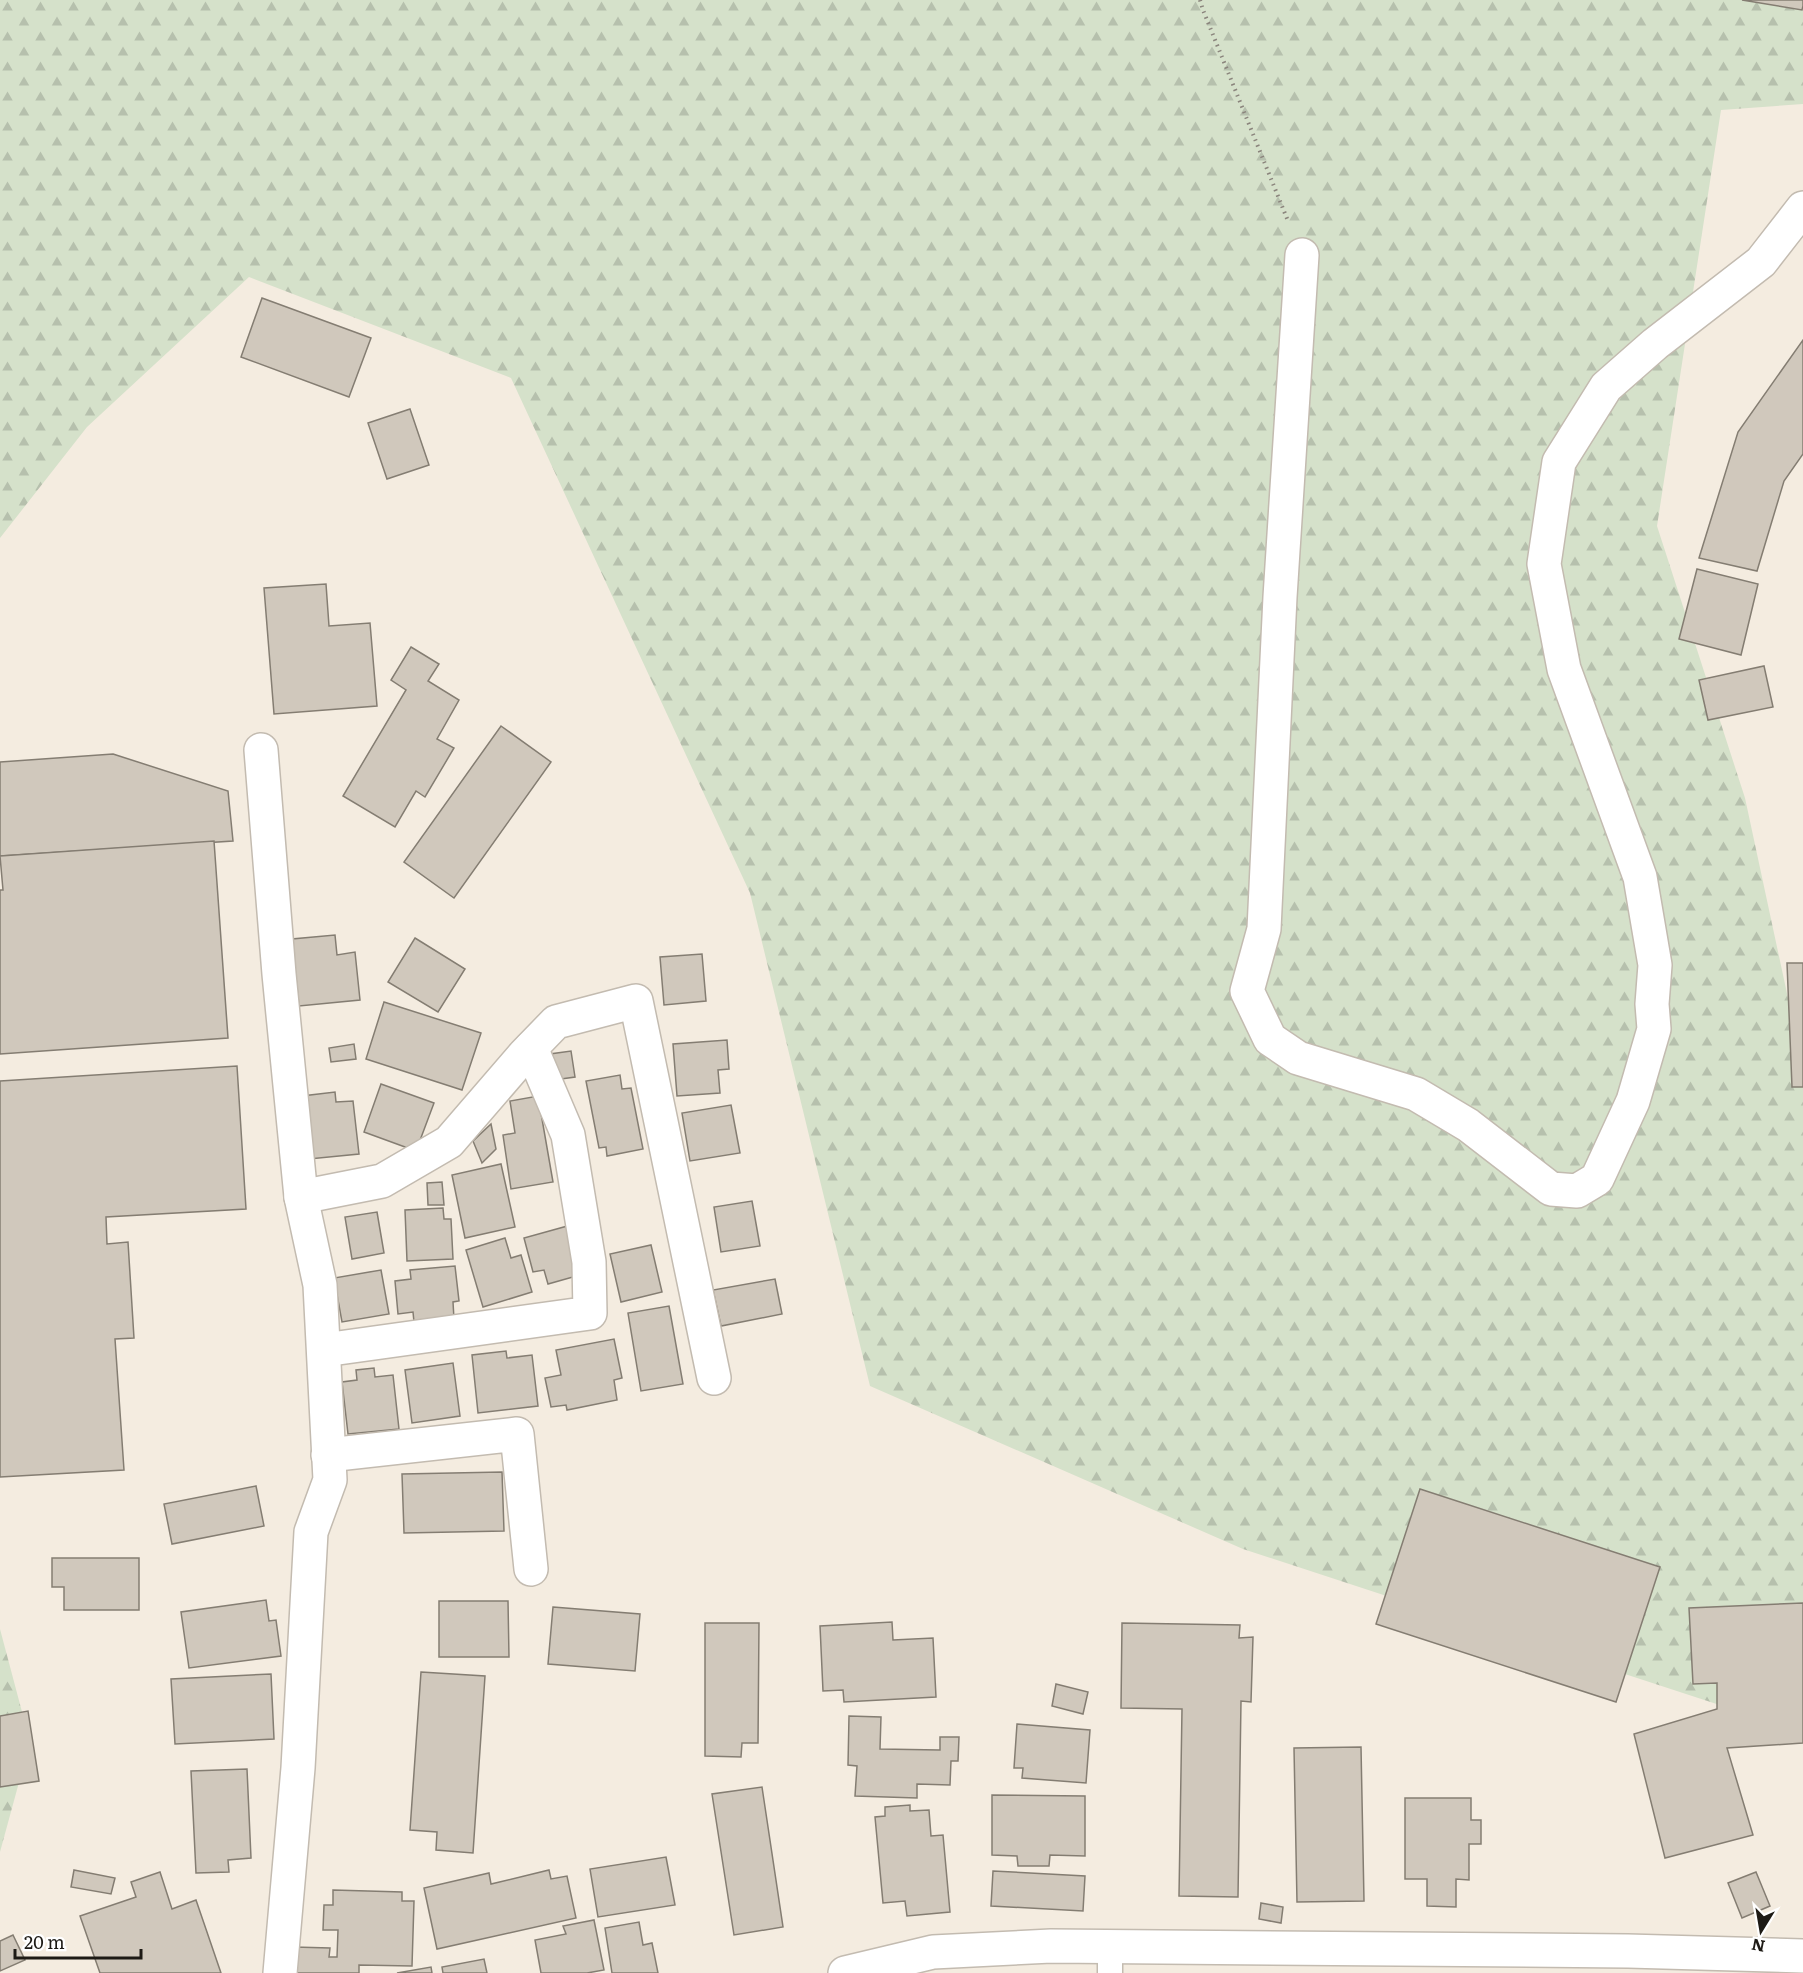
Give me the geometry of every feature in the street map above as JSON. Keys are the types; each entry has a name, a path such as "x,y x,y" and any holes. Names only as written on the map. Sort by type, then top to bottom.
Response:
{"street":[{"path":"1302,255 1280,597 1264,929 1247,991 1270,1039 1298,1058 1416,1094 1468,1125 1551,1189 1577,1191 1597,1179 1633,1101 1654,1029 1652,1004 1655,965 1640,877 1564,669 1546,576 1544,564 1560,462 1606,387 1655,344 1761,262 1803,208"},
{"path":"261,750 279,974 301,1197 320,1285 330,1480 311,1532 298,1768 280,1973"},
{"path":"301,1197 382,1181 449,1142 556,1022 636,1001 714,1378"},
{"path":"324,1350 590,1313 589,1262 568,1135 531,1048"},
{"path":"328,1455 517,1434 531,1569"},
{"path":"845,1973 933,1952 1051,1947 1110,1960 1617,1951 1803,1956"}],"path":[{"path":"1200,0 1302,255"}],"green space":[{"path":"0,0 1803,0 1803,104 1721,110 1657,526 1745,798 1803,1068 1803,1643 1741,1712 1243,1549 870,1386 750,893 511,378 249,277 87,427 0,538"},
{"path":"0,1629 30,1742 0,1852"}],"building":[{"path":"1742,0 1803,0 1803,6 1802,10"},
{"path":"262,298 371,338 349,397 241,357"},
{"path":"1803,340 1803,454 1784,481 1757,571 1699,558 1738,432"},
{"path":"410,409 429,465 387,479 368,423"},
{"path":"1697,569 1758,584 1741,655 1679,639"},
{"path":"326,584 329,626 370,623 377,706 274,714 264,588"},
{"path":"411,647 439,664 428,681 459,700 437,739 454,748 425,797 416,791 395,827 343,796 406,690 391,680"},
{"path":"1764,666 1773,707 1708,720 1699,680"},
{"path":"501,726 551,762 454,898 404,862"},
{"path":"113,754 228,791 233,841 0,856 0,762"},
{"path":"214,841 228,1038 0,1054 0,890 3,890 0,856"},
{"path":"335,935 337,955 355,952 360,1000 299,1006 292,939"},
{"path":"415,938 465,969 438,1012 388,982"},
{"path":"702,954 706,1001 664,1005 660,957"},
{"path":"1787,963 1803,963 1803,1087 1792,1087"},
{"path":"384,1002 481,1033 462,1090 366,1059"},
{"path":"727,1040 729,1069 718,1070 720,1093 677,1096 673,1044"},
{"path":"354,1044 356,1059 331,1062 329,1048"},
{"path":"571,1051 575,1077 554,1080 550,1054"},
{"path":"237,1066 246,1209 106,1217 107,1244 128,1242 134,1338 115,1339 124,1470 0,1477 0,1081"},
{"path":"620,1075 622,1089 631,1088 643,1149 607,1156 606,1147 599,1148 586,1081"},
{"path":"381,1084 434,1103 416,1151 364,1132"},
{"path":"335,1092 336,1102 353,1101 359,1154 309,1159 302,1096"},
{"path":"538,1096 553,1182 511,1189 503,1135 515,1133 510,1101"},
{"path":"731,1105 740,1153 690,1161 682,1113"},
{"path":"491,1124 496,1149 482,1163 473,1141"},
{"path":"501,1164 515,1227 465,1238 452,1175"},
{"path":"442,1182 444,1205 428,1205 427,1183"},
{"path":"752,1201 760,1246 721,1252 714,1207"},
{"path":"443,1208 444,1219 451,1219 453,1259 407,1261 405,1210"},
{"path":"377,1212 384,1253 352,1259 345,1217"},
{"path":"571,1225 580,1275 548,1284 544,1270 533,1272 524,1238"},
{"path":"505,1238 511,1258 521,1255 532,1292 483,1307 466,1250"},
{"path":"651,1245 662,1292 621,1302 610,1254"},
{"path":"455,1266 459,1301 453,1302 454,1319 414,1322 413,1312 398,1314 395,1281 411,1279 410,1270"},
{"path":"381,1270 389,1314 342,1322 334,1278"},
{"path":"775,1279 782,1314 721,1326 713,1290"},
{"path":"669,1306 683,1384 641,1391 628,1313"},
{"path":"614,1339 622,1378 614,1380 617,1400 567,1410 566,1405 551,1407 545,1378 561,1375 556,1350"},
{"path":"506,1351 507,1358 532,1355 538,1406 478,1413 472,1355"},
{"path":"453,1363 460,1416 412,1423 405,1370"},
{"path":"374,1368 375,1377 393,1375 399,1429 348,1434 342,1382 357,1380 356,1370"},
{"path":"502,1472 504,1531 404,1533 402,1474"},
{"path":"256,1486 264,1526 172,1544 164,1504"},
{"path":"1420,1489 1660,1567 1616,1702 1376,1624"},
{"path":"52,1558 139,1558 139,1610 64,1610 64,1587 52,1587"},
{"path":"266,1600 269,1621 276,1620 281,1656 189,1668 181,1612"},
{"path":"439,1601 508,1601 509,1657 439,1657"},
{"path":"1803,1603 1803,1743 1727,1748 1753,1835 1665,1858 1634,1734 1717,1709 1717,1683 1693,1684 1689,1608"},
{"path":"553,1607 640,1614 635,1671 548,1664"},
{"path":"892,1622 893,1640 933,1638 936,1697 844,1702 843,1690 823,1691 820,1626"},
{"path":"705,1623 759,1623 758,1743 742,1743 741,1757 705,1756"},
{"path":"1122,1623 1240,1625 1239,1638 1253,1637 1251,1702 1241,1701 1238,1897 1179,1896 1182,1709 1121,1708"},
{"path":"421,1672 485,1676 473,1853 436,1850 437,1832 410,1830"},
{"path":"271,1674 274,1739 175,1744 171,1679"},
{"path":"1056,1684 1088,1692 1083,1714 1052,1706"},
{"path":"28,1711 39,1781 0,1787 0,1716"},
{"path":"849,1716 881,1717 880,1749 940,1750 940,1737 959,1737 958,1761 951,1761 950,1785 917,1784 917,1798 855,1796 857,1766 848,1765"},
{"path":"1017,1724 1090,1730 1086,1783 1022,1778 1023,1768 1014,1768"},
{"path":"1361,1747 1364,1901 1297,1902 1294,1748"},
{"path":"247,1769 251,1858 228,1860 229,1872 196,1873 191,1771"},
{"path":"762,1787 783,1927 734,1935 712,1794"},
{"path":"992,1795 1085,1796 1085,1856 1050,1855 1049,1866 1018,1866 1017,1856 992,1855"},
{"path":"1405,1798 1471,1798 1471,1820 1481,1820 1481,1844 1469,1844 1469,1880 1456,1879 1456,1907 1427,1906 1427,1879 1405,1879"},
{"path":"910,1805 910,1811 929,1810 931,1836 943,1835 950,1912 907,1916 905,1901 883,1903 875,1817 885,1816 885,1807"},
{"path":"666,1857 675,1905 598,1917 590,1869"},
{"path":"74,1870 115,1878 111,1894 71,1887"},
{"path":"549,1870 551,1879 567,1876 576,1918 437,1949 424,1888 489,1873 491,1884"},
{"path":"993,1871 1085,1876 1083,1911 991,1906"},
{"path":"160,1872 172,1909 196,1900 221,1973 100,1973 80,1916 136,1897 131,1882"},
{"path":"1756,1872 1770,1906 1742,1918 1728,1883"},
{"path":"333,1890 402,1892 402,1901 414,1901 412,1966 359,1965 359,1973 293,1973 294,1947 330,1948 329,1957 337,1957 338,1930 323,1930 324,1905 333,1905"},
{"path":"1261,1903 1283,1907 1281,1923 1259,1919"},
{"path":"594,1920 604,1970 587,1973 541,1973 535,1940 566,1934 563,1926"},
{"path":"639,1922 643,1945 652,1943 658,1973 612,1973 605,1928"},
{"path":"13,1935 25,1960 0,1971 0,1941"},
{"path":"484,1959 487,1973 443,1973 442,1967"},
{"path":"431,1967 432,1973 397,1973"}]}
